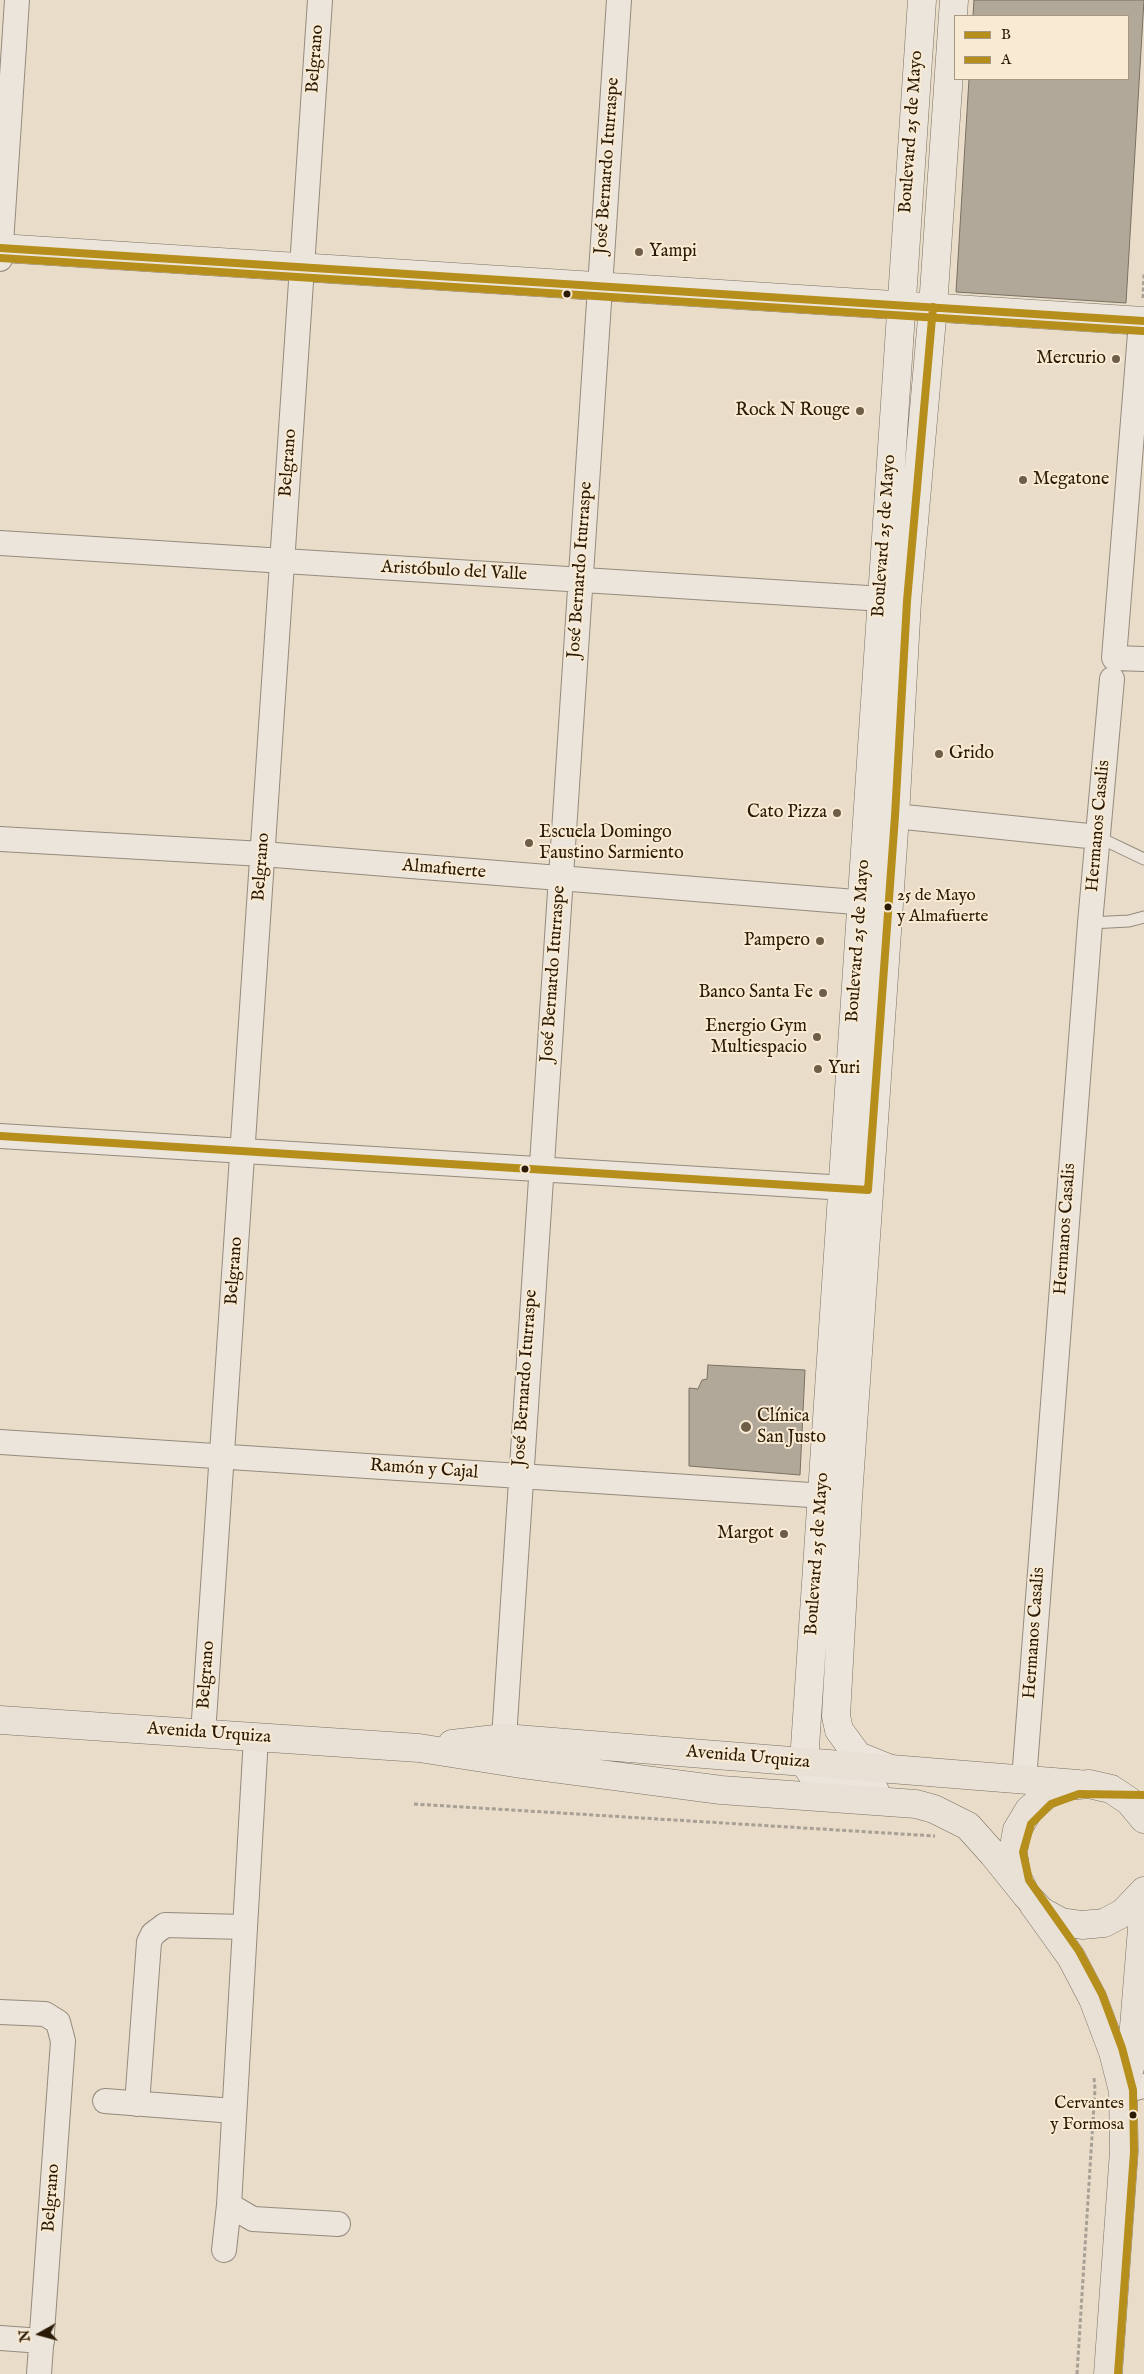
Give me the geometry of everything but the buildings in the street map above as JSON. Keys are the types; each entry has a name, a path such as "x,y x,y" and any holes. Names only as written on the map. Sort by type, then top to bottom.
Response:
{"main road":[{"name":"Boulevard 25 de Mayo","path":"874,904 895,816 894,600 901,305 922,0"},
{"name":"Boulevard 25 de Mayo","path":"804,1762 835,1497 894,600 933,307 954,0"},
{"path":"0,248 1143,321"},
{"name":"Boulevard 25 de Mayo","path":"835,1497 836,1716 839,1730 858,1756 896,1771"},
{"name":"Avenida Urquiza","path":"0,1720 419,1748 703,1788 912,1803 934,1809 968,1826 1029,1900"},
{"name":"Avenida Urquiza","path":"419,1748 504,1738 896,1771 1084,1784"},
{"path":"804,1762 812,1774 826,1782 879,1791 912,1803"},
{"path":"1134,2089 1110,2044 1093,1998 1071,1957 1029,1900 1016,1875 1013,1852 1017,1830 1029,1810 1046,1795 1067,1786 1084,1784 1144,1785"},
{"path":"1084,1784 1120,1794 1137,1808 1144,1819"},
{"path":"1029,1900 1041,1912 1061,1922 1071,1924 1093,1925 1144,1906 1131,2064 1134,2089 1124,2151 1108,2374"}],"street":[{"path":"0,259 17,0"},
{"name":"Belgrano","path":"203,1734 320,0"},
{"name":"José Bernardo Iturraspe","path":"504,1738 540,1169 619,0"},
{"name":"Boulevard 25 de Mayo","path":"913,111 945,114"},
{"name":"Hermanos Casalis","path":"1024,1780 1090,923 1143,321"},
{"name":"Aristóbulo del Valle","path":"0,543 894,600"},
{"path":"1113,669 1144,660"},
{"path":"895,816 1098,837"},
{"name":"Almafuerte","path":"0,839 263,854 560,880 874,904"},
{"path":"0,1136 856,1189"},
{"name":"Ramón y Cajal","path":"0,1442 835,1497"},
{"path":"224,2250 229,2205 256,1737"},
{"path":"137,2104 149,1942 153,1934 165,1925 244,1927"},
{"name":"Belgrano","path":"0,2012 45,2014 58,2022 63,2041 39,2374"},
{"path":"105,2101 234,2111"},
{"path":"229,2205 253,2219 338,2224"},
{"path":"0,2338 42,2341"}],"lane":[{"path":"1098,837 1144,859"},
{"path":"1090,923 1129,921 1144,917"}],"path":[{"path":"414,1804 945,1837"},
{"path":"1077,2374 1095,2089 1093,2072"}],"transit line":[{"name":"B","path":"0,248 1144,321"},
{"name":"A","path":"0,258 1143,331"},
{"name":"B","path":"0,1136 868,1190 895,816 907,601 933,307"},
{"name":"A","path":"1118,2374 1134,2152 1133,2090 1122,2048 1102,1994 1079,1951 1029,1880 1023,1852 1031,1824 1051,1804 1079,1794 1144,1795"}],"place":[{"name":"Yampi","path":"639,252"},
{"name":"Mercurio","path":"1116,359"},
{"name":"Rock N Rouge","path":"860,411"},
{"name":"Megatone","path":"1023,480"},
{"name":"Grido","path":"939,754"},
{"name":"Cato Pizza","path":"837,813"},
{"name":"Escuela Domingo Faustino Sarmiento","path":"529,843"},
{"name":"25 de Mayo y Almafuerte","path":"888,907"},
{"name":"Pampero","path":"820,941"},
{"name":"Banco Santa Fe","path":"823,993"},
{"name":"Energio Gym Multiespacio","path":"817,1037"},
{"name":"Yuri","path":"818,1069"},
{"name":"Clínica San Justo","path":"746,1427"},
{"name":"Margot","path":"784,1534"},
{"name":"Cervantes y Formosa","path":"1133,2115"}]}
